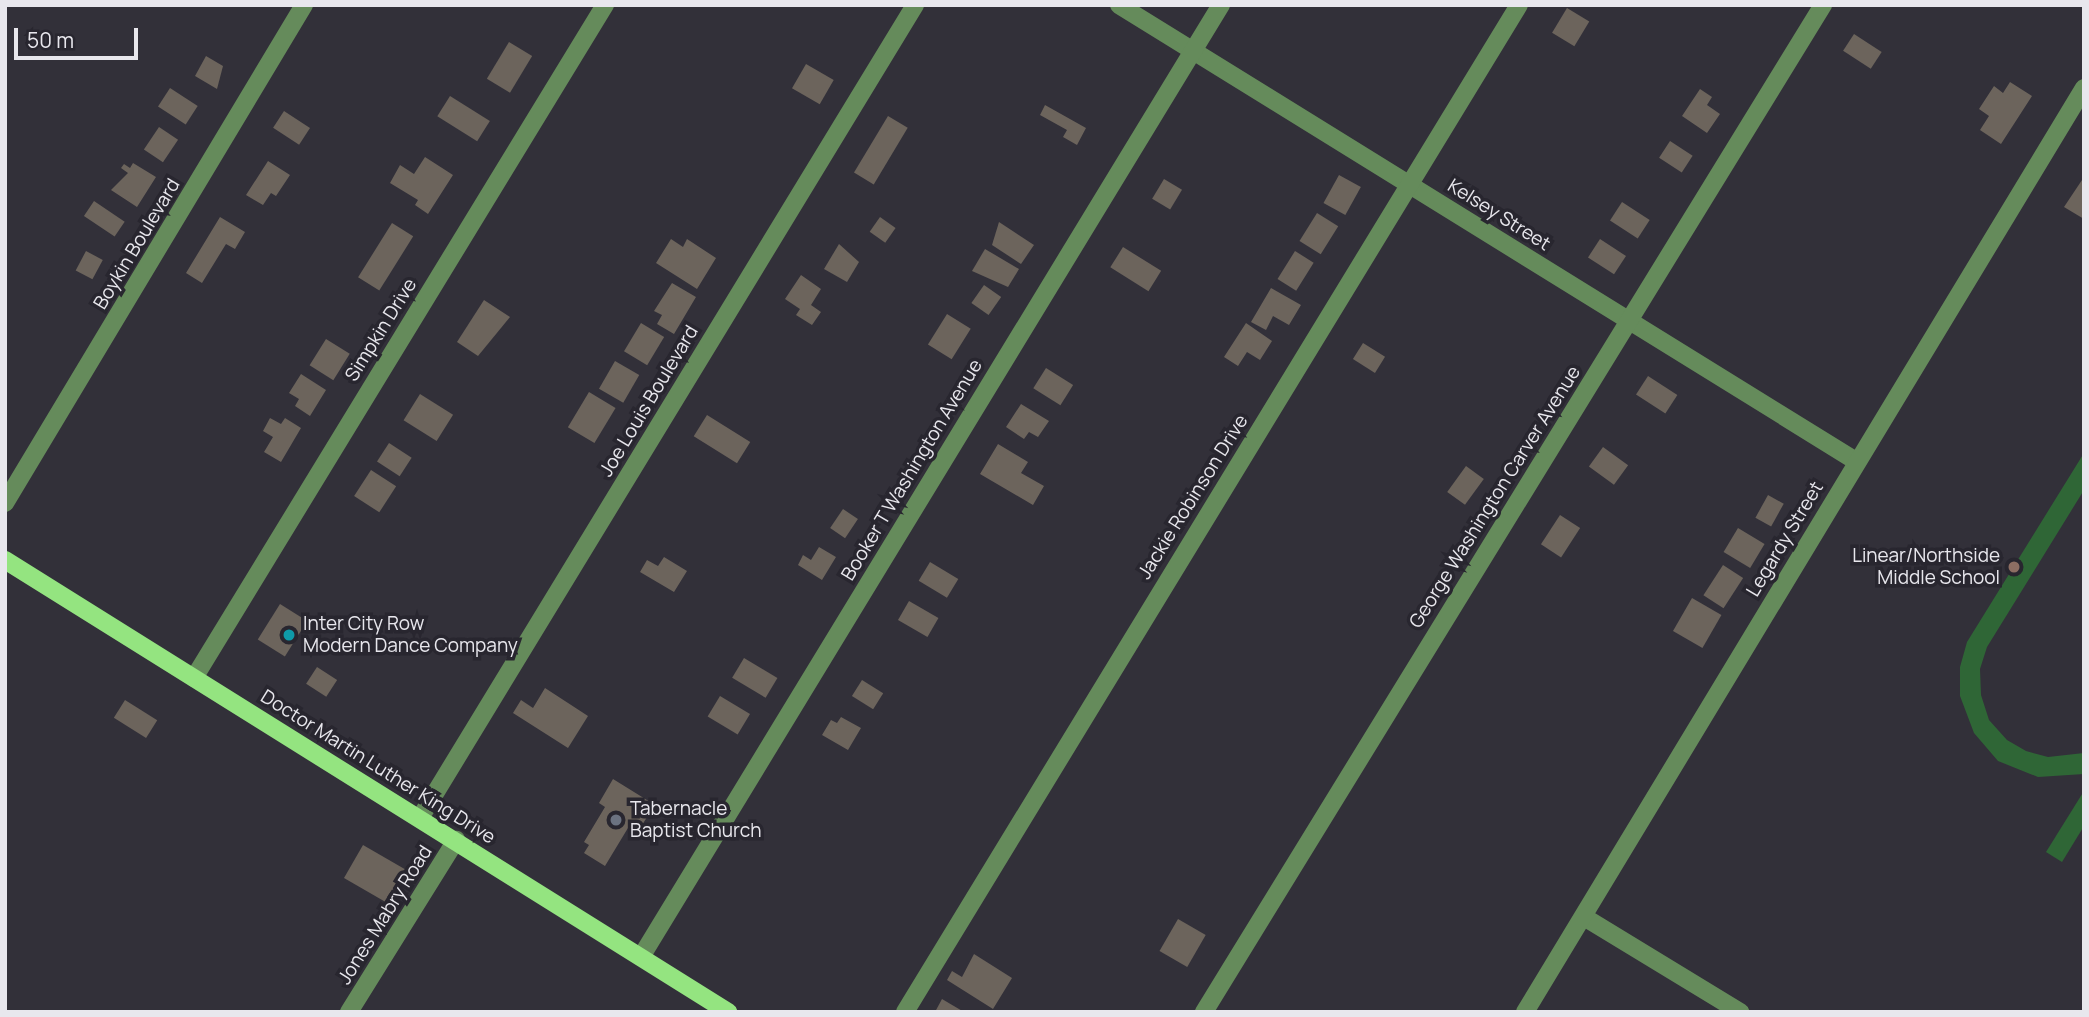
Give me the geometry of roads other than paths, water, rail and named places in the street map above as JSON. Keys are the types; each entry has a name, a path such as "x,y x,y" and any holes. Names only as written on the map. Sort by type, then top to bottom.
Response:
{"main road":[{"name":"Doctor Martin Luther King Drive","path":"5,560 728,1012"}],"street":[{"name":"Boykin Boulevard","path":"5,503 304,5"},
{"name":"Simpkin Drive","path":"194,678 605,5"},
{"name":"Joe Louis Boulevard","path":"420,818 915,5"},
{"name":"Kelsey Street","path":"1119,5 1856,461"},
{"name":"Booker T Washington Avenue","path":"641,957 1221,5"},
{"name":"Jackie Robinson Drive","path":"905,1012 1519,5"},
{"name":"George Washington Carver Avenue","path":"1204,1012 1823,5"},
{"name":"Legardy Street","path":"1525,1012 2084,88"},
{"name":"Jones Mabry Road","path":"349,1012 456,840"},
{"path":"1584,917 1740,1012"}],"place":[{"name":"Linear/Northside Middle School","path":"2014,567"},
{"name":"Inter City Row Modern Dance Company","path":"289,635"},
{"name":"Tabernacle Baptist Church","path":"616,820"}]}
